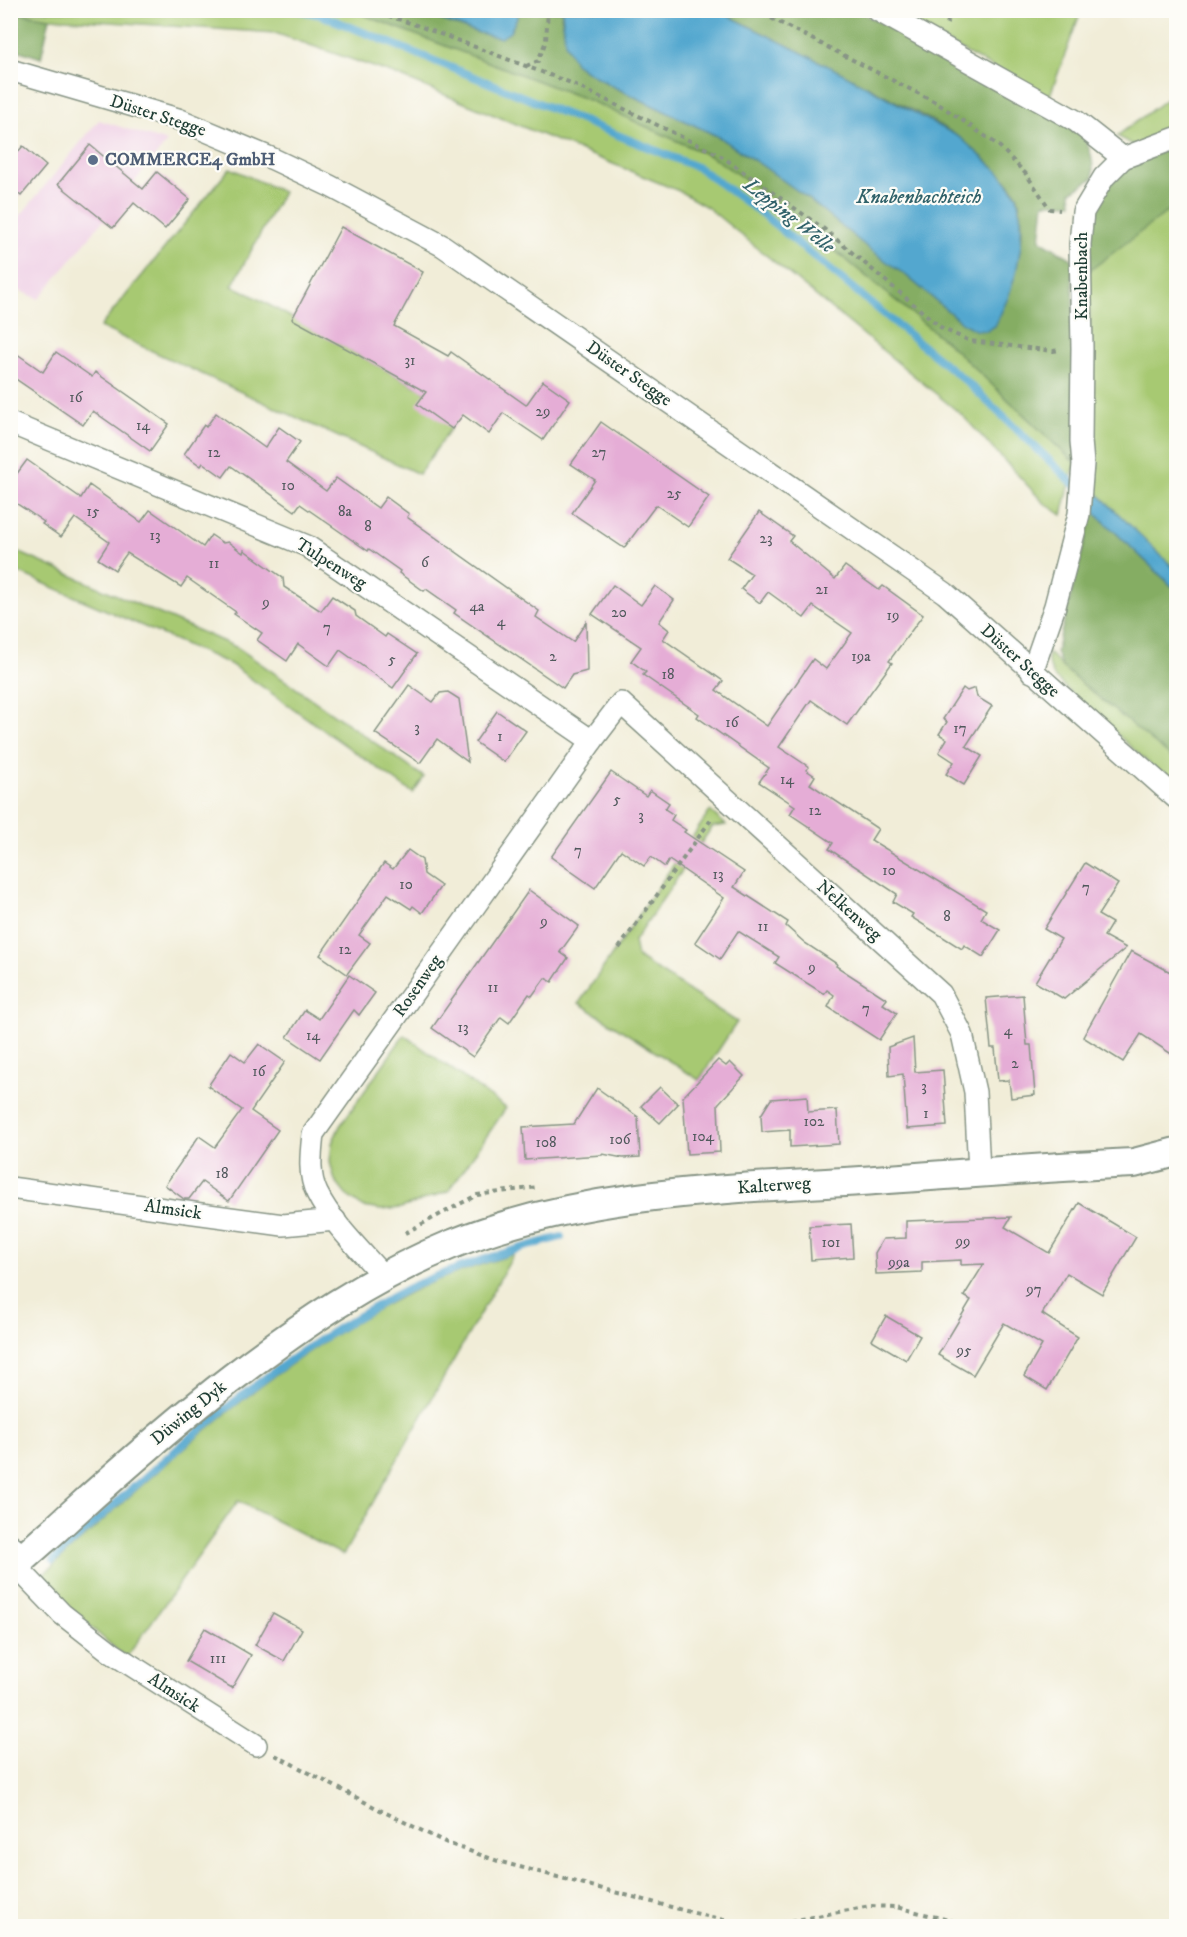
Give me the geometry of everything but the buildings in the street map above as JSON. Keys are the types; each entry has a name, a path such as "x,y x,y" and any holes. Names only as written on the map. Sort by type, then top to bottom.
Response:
{"street":[{"path":"877,10 1076,121 1123,159"},
{"name":"Düster Stegge","path":"10,70 177,119 273,159 330,186 443,246 945,593 1176,798"},
{"name":"Knabenbach","path":"1032,672 1055,606 1079,514 1083,464 1080,244 1083,212 1104,177 1123,159 1176,138"},
{"name":"Tulpenweg","path":"10,423 307,546 592,741"},
{"name":"Rosenweg","path":"383,1276 335,1220 316,1192 310,1164 313,1134 621,703"},
{"name":"Nelkenweg","path":"621,703 941,994 962,1034 975,1092 979,1172"},
{"name":"Kalterweg","path":"383,1276 450,1245 499,1228 598,1204 744,1187 1134,1163 1176,1152"},
{"name":"Almsick","path":"10,1188 283,1226 335,1220"},
{"name":"Düwing Dyk","path":"16,1556 215,1391 270,1349 320,1314 383,1276"},
{"name":"Almsick","path":"16,1556 62,1614 112,1653 256,1745"}],"path":[{"path":"371,10 571,83 721,156 824,230 943,329 970,341 1053,351 1082,348"},
{"path":"525,67 538,61 546,42 548,10"},
{"path":"755,10 937,103 998,146 1026,174 1050,209 1083,212"},
{"path":"619,948 726,799"},
{"path":"256,1745 447,1843 501,1862 729,1922 764,1925 848,1909 879,1906 896,1907 973,1926"}],"shaded area":[{"path":"99,120 167,142 39,299 11,287 11,227"}],"green space":[{"path":"10,11 353,11 591,101 712,157 761,190 949,344 1077,465 1073,471 1062,515 1043,502 962,415 707,207 679,191 394,74 275,33 50,18"},
{"path":"353,11 415,11 479,33 510,32 520,11 562,11 561,17 575,63 614,87 719,137 760,164 809,199 961,322 995,326 1008,296 1021,247 1021,214 1015,191 993,167 944,127 719,11 857,11 919,41 1082,133 1091,154 1093,178 1071,192 1072,203 1044,203 1040,240 1072,259 1077,465 949,344 761,190 712,157 591,101"},
{"path":"890,11 1081,11 1049,98"},
{"path":"10,12 50,18 41,58 11,48"},
{"path":"1176,92 1176,130 1137,147 1117,136"},
{"path":"1176,145 1176,205 1089,271 1092,208 1109,181 1130,165"},
{"path":"230,168 283,192 232,286 426,392 451,428 419,474 100,327"},
{"path":"1176,205 1176,570 1097,493 1088,271"},
{"path":"1093,511 1176,590 1176,761 1062,667 1056,652"},
{"path":"11,549 238,648 424,777 413,793 230,664 11,569"},
{"path":"1048,652 1062,667 1176,761 1176,788 1054,677 1048,662"},
{"path":"710,811 726,825 712,827 634,941 637,957 737,1022 699,1080 579,1003"},
{"path":"404,1035 506,1108 449,1191 401,1208 381,1210 363,1207 346,1195 335,1181 330,1162 332,1143 340,1126"},
{"path":"514,1254 343,1555 238,1501 126,1658 37,1580 170,1460 263,1384 312,1350 362,1318 415,1290"}],"water":[{"name":"Knabenbachteich","path":"562,10 719,11 840,72 961,138 1002,175 1017,196 1021,219 1021,245 1016,273 1008,298 995,326 987,331 975,330 961,322 809,199 760,164 719,137 614,87 575,63 565,43"},
{"path":"415,11 520,11 510,32 501,38 479,33"},
{"path":"1097,493 1176,570 1176,590 1093,511"}],"waterway":[{"name":"Lepping Welle","path":"298,10 321,15 699,168 761,213 967,382 1102,511"},
{"path":"53,1560 203,1427 282,1366 323,1338 411,1287 506,1252 561,1237"}],"place":[{"name":"COMMERCE4 GmbH","path":"93,160"}]}
